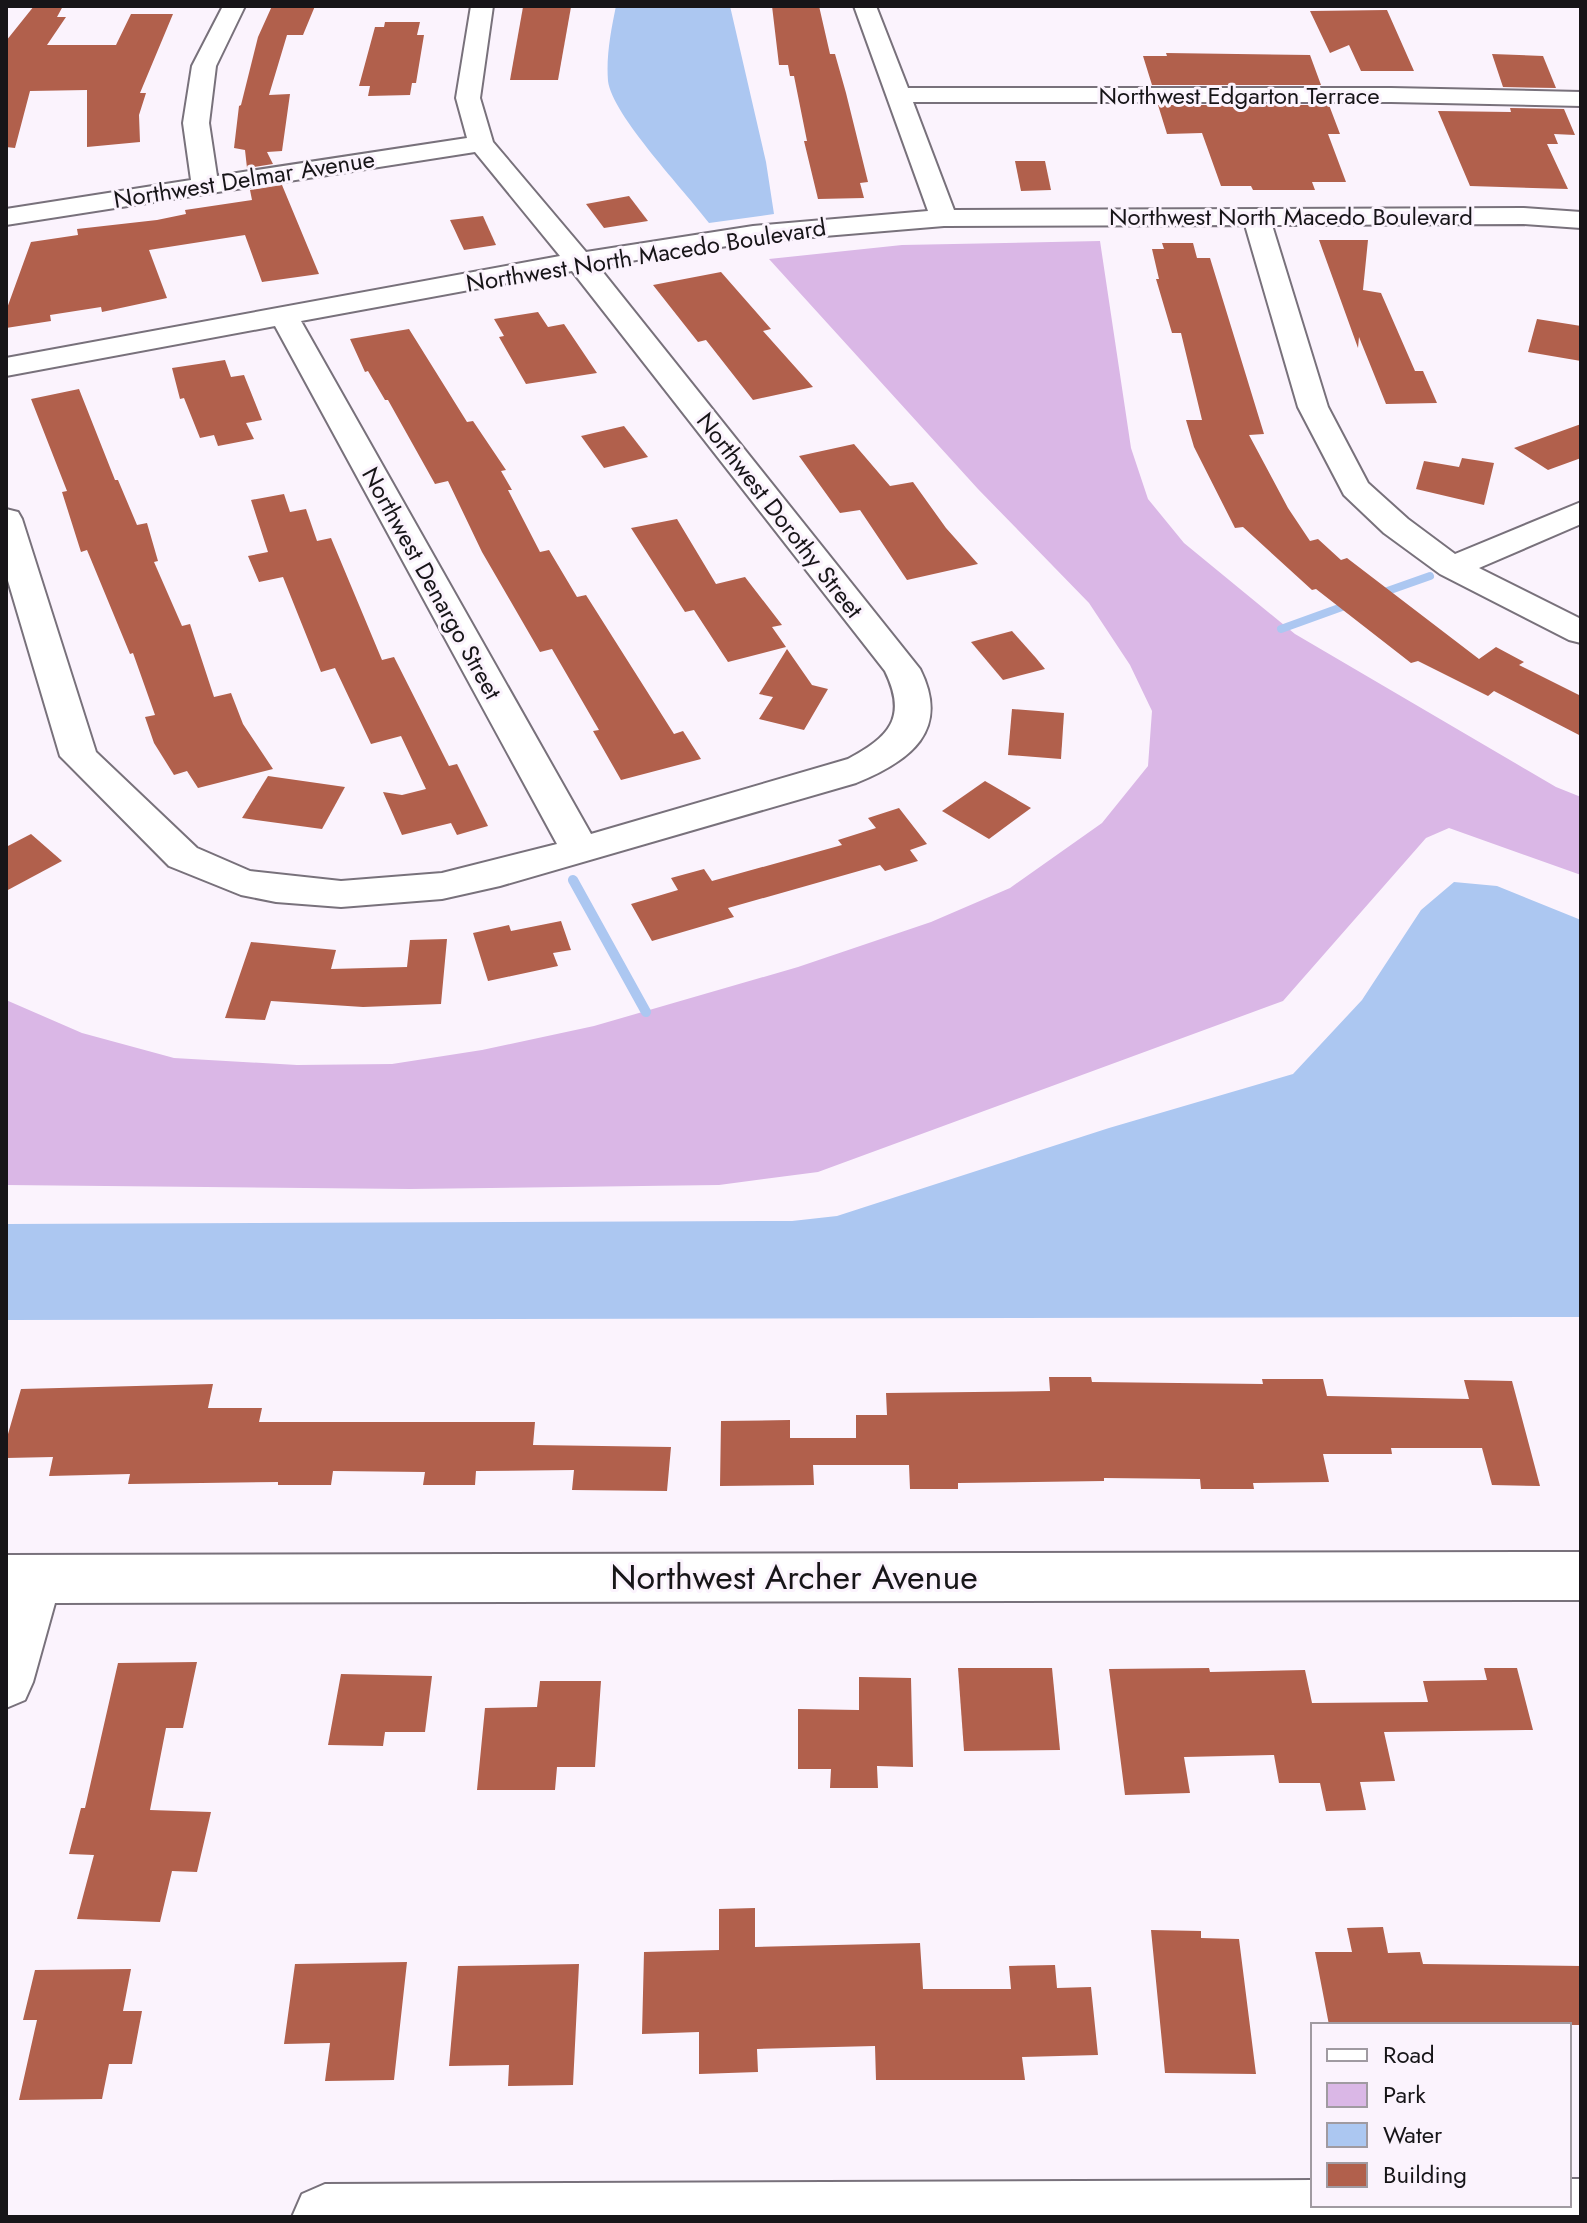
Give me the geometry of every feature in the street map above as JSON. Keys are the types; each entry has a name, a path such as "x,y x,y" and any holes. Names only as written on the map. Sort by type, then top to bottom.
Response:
{"street":[{"path":"205,185 196,123 204,66 234,6"},
{"name":"Northwest Dorothy Street","path":"6,519 79,756 183,857 241,882 276,889 341,894 442,886 580,850 865,767 901,741 915,707 911,683 902,669 579,261 481,143 468,98 482,6"},
{"path":"865,6 944,218"},
{"name":"Northwest Edgarton Terrace","path":"898,95 1391,95 1581,99"},
{"name":"Northwest Delmar Avenue","path":"6,217 481,143"},
{"path":"1256,216 1313,407 1355,488 1396,526 1452,567 1581,633"},
{"name":"Northwest North Macedo Boulevard","path":"6,367 579,261 753,234 944,218 1524,216 1581,220"},
{"name":"Northwest Denargo Street","path":"284,316 580,850"},
{"path":"1452,567 1581,512"},
{"name":"Northwest Archer Avenue","path":"20,1579 1581,1576"},
{"path":"6,1682 20,1579"},
{"path":"325,2217 1581,2212"}],"green space":[{"path":"1100,241 1131,448 1148,499 1184,543 1295,634 1556,787 1581,797 1581,875 1449,828 1426,838 1283,1001 818,1172 719,1185 410,1189 6,1185 6,1000 82,1033 174,1058 297,1065 392,1064 482,1050 594,1026 798,967 931,922 1010,888 1102,823 1148,766 1152,711 1130,665 1089,603 978,489 769,259 902,245"}],"water":[{"path":"616,6 730,6 766,162 774,214 709,223 651,153 622,113 608,81 608,53"},
{"path":"1454,882 1497,886 1581,920 1581,1317 6,1320 6,1224 792,1221 837,1216 1109,1128 1293,1074 1362,1000 1421,910"}],"building":[{"path":"34,6 63,6 57,17 66,17 47,45 116,45 131,14 173,14 140,93 146,93 139,115 140,142 87,147 87,90 30,91 15,148 6,147 6,41"},
{"path":"272,6 315,6 303,35 287,35 269,95 290,94 282,151 267,152 273,164 247,168 245,150 234,148 239,106 258,37"},
{"path":"772,6 819,6 830,54 835,54 846,93 868,182 860,183 864,198 818,199 804,141 807,141 794,76 790,76 788,65 779,65"},
{"path":"523,7 571,7 558,80 510,80"},
{"path":"1387,10 1414,71 1361,71 1349,45 1330,53 1310,11"},
{"path":"385,22 420,22 417,35 424,35 416,83 412,83 410,95 368,96 370,86 359,86 375,27 384,27"},
{"path":"1166,53 1310,55 1321,85 1152,85 1143,56 1167,56"},
{"path":"1492,54 1543,56 1556,88 1503,87"},
{"path":"1158,105 1329,105 1340,134 1328,134 1346,182 1312,182 1315,190 1253,190 1251,186 1221,186 1202,133 1167,134"},
{"path":"1510,108 1564,109 1575,135 1554,134 1558,144 1547,144 1568,189 1470,186 1438,111 1511,112"},
{"path":"1015,161 1045,161 1051,190 1021,191"},
{"path":"282,185 319,274 262,282 245,235 149,250 167,298 102,312 101,307 50,315 51,321 6,328 6,311 31,242 78,235 77,229 157,220 186,214 185,210 252,200 250,190"},
{"path":"629,196 648,221 604,228 586,204"},
{"path":"483,216 496,245 464,250 450,220"},
{"path":"1319,240 1368,240 1363,290 1381,293 1415,371 1423,371 1437,403 1386,404 1359,337 1358,348"},
{"path":"1162,243 1193,243 1197,258 1210,258 1264,434 1249,435 1288,508 1310,541 1318,539 1341,560 1347,558 1479,659 1496,647 1524,662 1519,665 1581,696 1581,736 1494,691 1488,696 1418,661 1411,663 1316,589 1312,590 1243,527 1235,528 1194,447 1186,420 1202,420 1181,333 1172,333 1156,279 1159,279 1152,249 1164,249"},
{"path":"721,272 771,329 763,331 813,387 753,400 706,340 698,342 653,285"},
{"path":"538,312 548,327 564,324 597,373 526,384 499,337 504,336 494,319"},
{"path":"1537,319 1581,326 1581,361 1528,352"},
{"path":"409,329 467,422 473,421 506,470 501,471 512,490 508,490 540,552 549,550 577,597 586,595 674,734 683,731 701,759 621,780 593,731 599,730 552,649 540,652 482,552 448,481 435,484 388,400 385,400 368,371 365,372 350,339"},
{"path":"225,360 231,377 244,375 262,420 246,423 254,439 218,446 214,435 200,438 184,398 180,399 172,368"},
{"path":"79,389 115,480 118,480 137,525 147,523 158,561 154,562 182,626 190,624 214,697 231,693 243,724 273,769 198,788 187,771 174,775 154,743 145,717 155,715 133,653 130,654 87,550 81,552 62,492 67,491 31,399"},
{"path":"1581,424 1581,458 1548,470 1514,448"},
{"path":"624,426 648,457 604,468 581,436"},
{"path":"854,444 890,486 913,482 946,528 978,564 907,580 860,510 840,513 799,456"},
{"path":"1462,458 1494,463 1484,505 1416,489 1424,461 1459,467"},
{"path":"284,494 290,512 306,509 317,541 331,538 382,660 394,657 449,766 457,764 488,826 457,835 451,823 402,835 383,792 402,795 426,789 401,736 371,744 335,668 321,672 283,577 259,582 248,556 268,552 251,500"},
{"path":"677,519 716,584 745,577 782,625 772,627 786,647 728,662 694,610 685,612 631,528"},
{"path":"1012,631 1045,669 1003,680 971,642"},
{"path":"787,649 812,685 828,689 804,730 759,719 773,697 759,694"},
{"path":"1012,709 1064,713 1061,759 1008,755"},
{"path":"268,776 345,787 322,829 242,818"},
{"path":"985,781 1031,808 989,839 942,811"},
{"path":"899,808 927,844 910,850 918,861 885,871 880,865 728,908 734,917 652,941 631,904 678,890 671,878 704,869 712,881 842,845 838,840 876,828 868,818"},
{"path":"31,834 62,861 6,891 6,847"},
{"path":"561,921 571,950 553,953 558,966 488,981 473,933 509,925 511,931"},
{"path":"447,939 441,1004 363,1007 271,1001 265,1020 225,1018 251,942 336,950 331,969 407,967 410,940"},
{"path":"1049,1377 1091,1377 1092,1382 1263,1384 1262,1379 1323,1379 1327,1396 1469,1399 1464,1380 1512,1381 1540,1486 1492,1485 1482,1448 1391,1448 1392,1454 1323,1454 1329,1482 1253,1483 1254,1489 1201,1489 1200,1479 1104,1478 1104,1481 958,1483 958,1489 910,1489 909,1465 813,1465 814,1485 720,1486 721,1421 790,1420 790,1438 856,1438 856,1415 887,1415 886,1393 1050,1391"},
{"path":"213,1384 208,1408 262,1408 259,1422 535,1422 533,1445 671,1447 667,1491 572,1490 574,1470 476,1471 475,1485 423,1485 425,1472 333,1471 331,1485 278,1485 278,1482 128,1484 130,1474 49,1476 53,1457 6,1458 6,1441 21,1389"},
{"path":"197,1662 183,1728 166,1728 150,1810 211,1812 197,1872 172,1871 160,1922 77,1919 94,1855 69,1854 81,1808 85,1808 118,1663"},
{"path":"958,1668 1052,1668 1060,1750 964,1751"},
{"path":"1209,1668 1210,1672 1305,1670 1312,1703 1428,1702 1423,1681 1487,1680 1484,1668 1517,1668 1533,1730 1384,1732 1395,1781 1360,1782 1366,1810 1326,1811 1320,1783 1279,1783 1274,1755 1184,1757 1190,1793 1125,1795 1109,1669"},
{"path":"341,1674 432,1676 425,1732 385,1732 383,1746 328,1745"},
{"path":"859,1677 911,1678 913,1767 877,1766 878,1788 830,1788 831,1769 798,1769 798,1709 859,1710"},
{"path":"540,1681 601,1681 595,1767 557,1767 555,1790 477,1790 485,1708 537,1707"},
{"path":"755,1908 755,1947 920,1943 923,1989 1011,1989 1009,1966 1055,1965 1057,1988 1091,1987 1098,2055 1022,2057 1025,2080 876,2080 875,2046 757,2049 758,2072 699,2074 699,2032 642,2034 644,1952 719,1950 719,1909"},
{"path":"1383,1927 1388,1953 1420,1952 1423,1964 1581,1966 1581,2025 1329,2023 1315,1952 1352,1952 1347,1928"},
{"path":"1151,1930 1201,1931 1201,1938 1239,1939 1256,2074 1165,2073"},
{"path":"407,1962 394,2080 325,2081 330,2043 284,2044 295,1964"},
{"path":"579,1964 573,2085 508,2086 509,2065 449,2066 458,1966"},
{"path":"131,1969 123,2011 142,2011 132,2064 109,2064 102,2099 19,2100 37,2020 23,2020 35,1970"}],"waterway":[{"path":"1379,594 1430,576"},
{"path":"1281,629 1353,603"},
{"path":"573,880 646,1012"}]}
